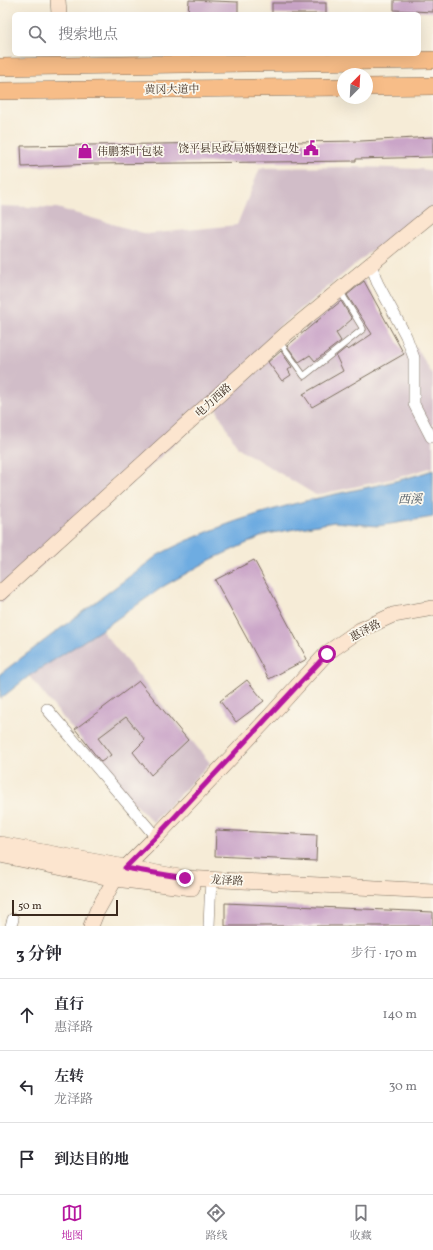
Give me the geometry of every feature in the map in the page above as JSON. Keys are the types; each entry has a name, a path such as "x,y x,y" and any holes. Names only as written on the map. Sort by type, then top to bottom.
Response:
{"main road":[{"path":"0,66 64,60 433,60"},
{"name":"黄冈大道中","path":"0,91 337,87"},
{"path":"373,87 428,88"}],"street":[{"path":"58,0 59,12"},
{"name":"电力西路","path":"0,594 279,340 433,213"},
{"path":"371,264 377,282 406,336 414,358 414,404 431,437"},
{"name":"惠泽路","path":"91,926 97,911 120,873 156,837 327,654 360,630 393,615 433,608"},
{"path":"46,709 156,837"},
{"name":"龙泽路","path":"0,844 171,886 210,884 433,891"},
{"name":"龙泽路","path":"0,856 120,873"},
{"path":"209,926 210,884"},
{"name":"龙泽路","path":"210,884 433,900"}],"lane":[{"path":"279,340 304,376 363,330 340,290"}],"shaded area":[{"path":"357,167 421,169 433,171 433,215 369,253 274,331 268,362 363,279 403,354 416,347 433,375 433,467 396,478 316,495 238,448 215,407 0,603 0,206 57,208 147,234 237,225 260,168"},
{"path":"101,630 210,763 153,822 128,797 29,676"}],"water":[{"name":"西溪","path":"433,470 433,517 378,526 334,522 267,534 210,560 164,586 101,630 29,676 0,699 0,674 158,555 177,545 236,521 318,498 405,479"}],"building":[{"path":"189,0 238,2 238,12 188,12"},
{"path":"394,0 433,0 433,12 394,10"},
{"path":"272,3 326,3 326,12 272,12"},
{"path":"433,137 433,157 356,159 356,161 93,164 22,167 21,146 361,141"},
{"path":"364,281 404,354 312,407 303,394 343,371 336,356 346,348 348,350 372,334 347,295"},
{"path":"341,301 352,319 336,333 341,341 315,361 310,355 299,362 287,346"},
{"path":"281,351 292,367 288,370 291,375 282,381 268,362"},
{"path":"254,560 307,659 269,679 215,580"},
{"path":"247,680 264,701 236,722 220,701"},
{"path":"139,681 188,740 151,775 133,752 145,740 126,717 98,738 111,755 101,762 75,729"},
{"path":"216,830 317,835 316,861 215,856"},
{"path":"225,903 433,912 433,926 225,926"}],"place":[{"name":"饶平县民政局婚姻登记处","path":"311,148"},
{"name":"伟鹏茶叶包装","path":"85,151"}],"route":[{"path":"185,878 125,868 156,837 327,654"}]}
